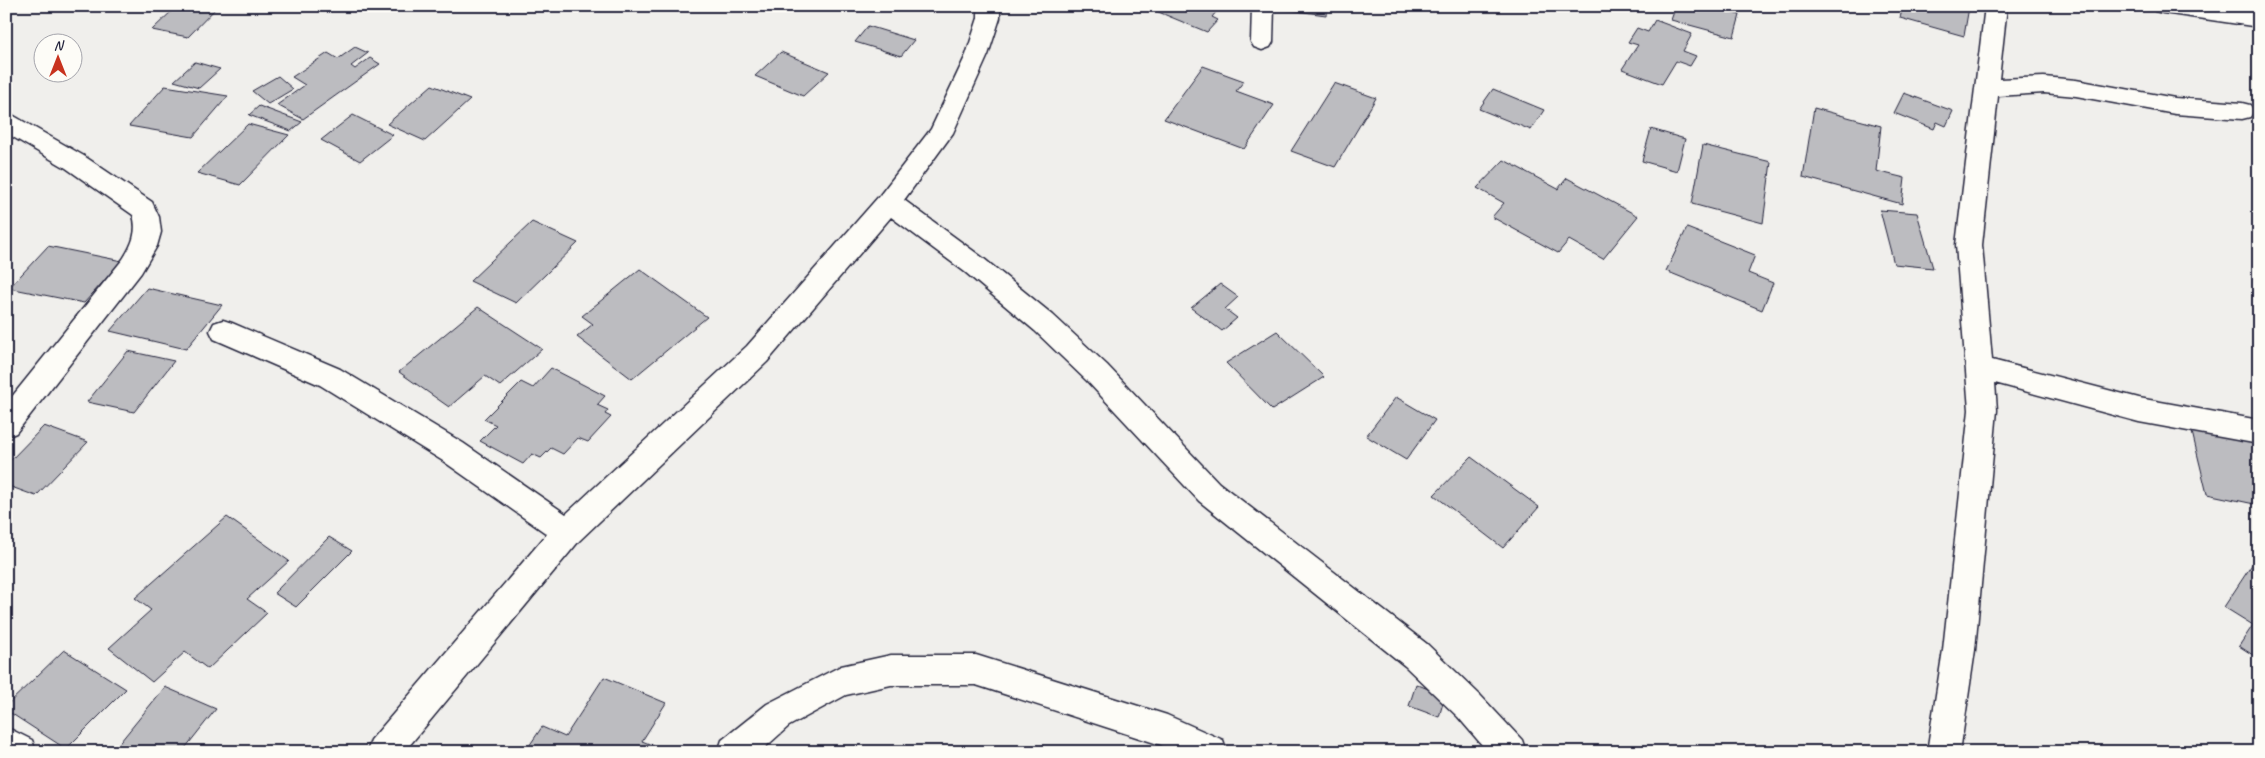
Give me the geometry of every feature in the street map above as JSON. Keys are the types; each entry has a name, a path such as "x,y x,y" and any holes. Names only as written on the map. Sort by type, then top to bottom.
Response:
{"street":[{"path":"383,752 568,532 757,354 889,202 941,133 978,55 989,18 989,6"},
{"path":"1262,42 1263,6"},
{"path":"1943,752 1959,650 1982,419 1969,245 1996,6"},
{"path":"2163,6 2259,20"},
{"path":"1987,88 2044,85 2076,88 2175,106 2242,110"},
{"path":"6,122 75,162 144,209 150,230 142,250 132,266 6,425"},
{"path":"889,202 974,265 1044,323 1096,373 1209,492 1416,655 1470,706 1510,752"},
{"path":"223,331 330,377 453,452 568,532"},
{"path":"1979,368 2139,410 2259,432"},
{"path":"734,752 778,715 840,681 891,670 976,670 1167,731 1211,752"},
{"path":"6,743 20,752"}],"building":[{"path":"177,6 218,6 188,37 152,30"},
{"path":"1144,6 1221,6 1212,17 1218,20 1207,32"},
{"path":"1281,6 1327,6 1326,15 1281,9"},
{"path":"1676,6 1707,6 1740,15 1734,37 1671,20"},
{"path":"1903,6 1969,7 1964,36 1900,18"},
{"path":"1655,20 1692,34 1683,51 1696,56 1690,66 1676,61 1662,84 1622,69 1638,45 1628,42 1637,28 1648,32"},
{"path":"868,26 914,40 901,56 855,42"},
{"path":"355,47 368,53 351,66 355,69 370,58 380,64 303,119 277,105 305,85 292,77 328,53 338,59"},
{"path":"781,52 829,72 803,96 755,76"},
{"path":"195,62 220,69 199,88 174,81"},
{"path":"1203,66 1244,81 1236,91 1274,105 1244,149 1164,119"},
{"path":"278,76 293,89 268,104 252,91"},
{"path":"1334,83 1376,98 1335,167 1291,151"},
{"path":"432,85 470,100 425,141 387,124"},
{"path":"165,86 228,96 193,137 129,126"},
{"path":"1493,89 1544,110 1531,130 1479,109"},
{"path":"1904,93 1953,111 1946,126 1937,122 1934,129 1894,113"},
{"path":"259,106 302,122 291,131 249,115"},
{"path":"1814,108 1881,126 1876,171 1905,178 1902,204 1803,177"},
{"path":"353,115 393,135 360,161 321,140"},
{"path":"248,124 289,135 240,185 197,173"},
{"path":"1651,129 1685,139 1677,171 1642,161"},
{"path":"1703,145 1771,162 1763,223 1692,204"},
{"path":"1504,160 1558,189 1567,178 1638,216 1603,259 1569,240 1558,253 1492,217 1504,203 1477,188"},
{"path":"1880,210 1917,213 1933,268 1894,264"},
{"path":"532,222 578,243 516,303 470,281"},
{"path":"1687,228 1755,255 1748,273 1773,283 1762,310 1666,271"},
{"path":"48,246 122,261 84,303 9,288"},
{"path":"640,269 707,317 632,379 577,337 593,324 582,316"},
{"path":"1220,284 1238,297 1225,309 1237,318 1222,331 1191,308"},
{"path":"147,288 222,305 186,349 110,331"},
{"path":"478,307 542,349 500,386 485,376 449,407 399,372"},
{"path":"1277,331 1324,377 1272,410 1226,363"},
{"path":"128,351 174,361 134,412 87,402"},
{"path":"551,368 605,396 597,405 608,410 605,414 611,417 588,442 578,438 563,454 551,448 541,458 532,454 523,464 480,441 496,425 484,419 521,382 533,388"},
{"path":"1396,397 1435,420 1406,460 1366,436"},
{"path":"44,426 88,442 36,496 6,485 6,465"},
{"path":"2191,428 2254,441 2259,459 2259,505 2207,494"},
{"path":"1471,457 1539,507 1503,548 1434,495"},
{"path":"227,517 289,561 247,599 267,613 208,669 185,652 152,682 109,648 151,610 135,598"},
{"path":"329,537 352,551 296,607 274,593"},
{"path":"2257,557 2259,558 2259,659 2239,646 2253,625 2224,607"},
{"path":"64,650 126,689 66,749 6,710 6,706"},
{"path":"604,677 666,703 642,741 657,747 654,752 525,752 542,727 565,737"},
{"path":"1416,684 1445,696 1439,717 1409,706"},
{"path":"165,687 216,709 182,752 112,752"}]}
